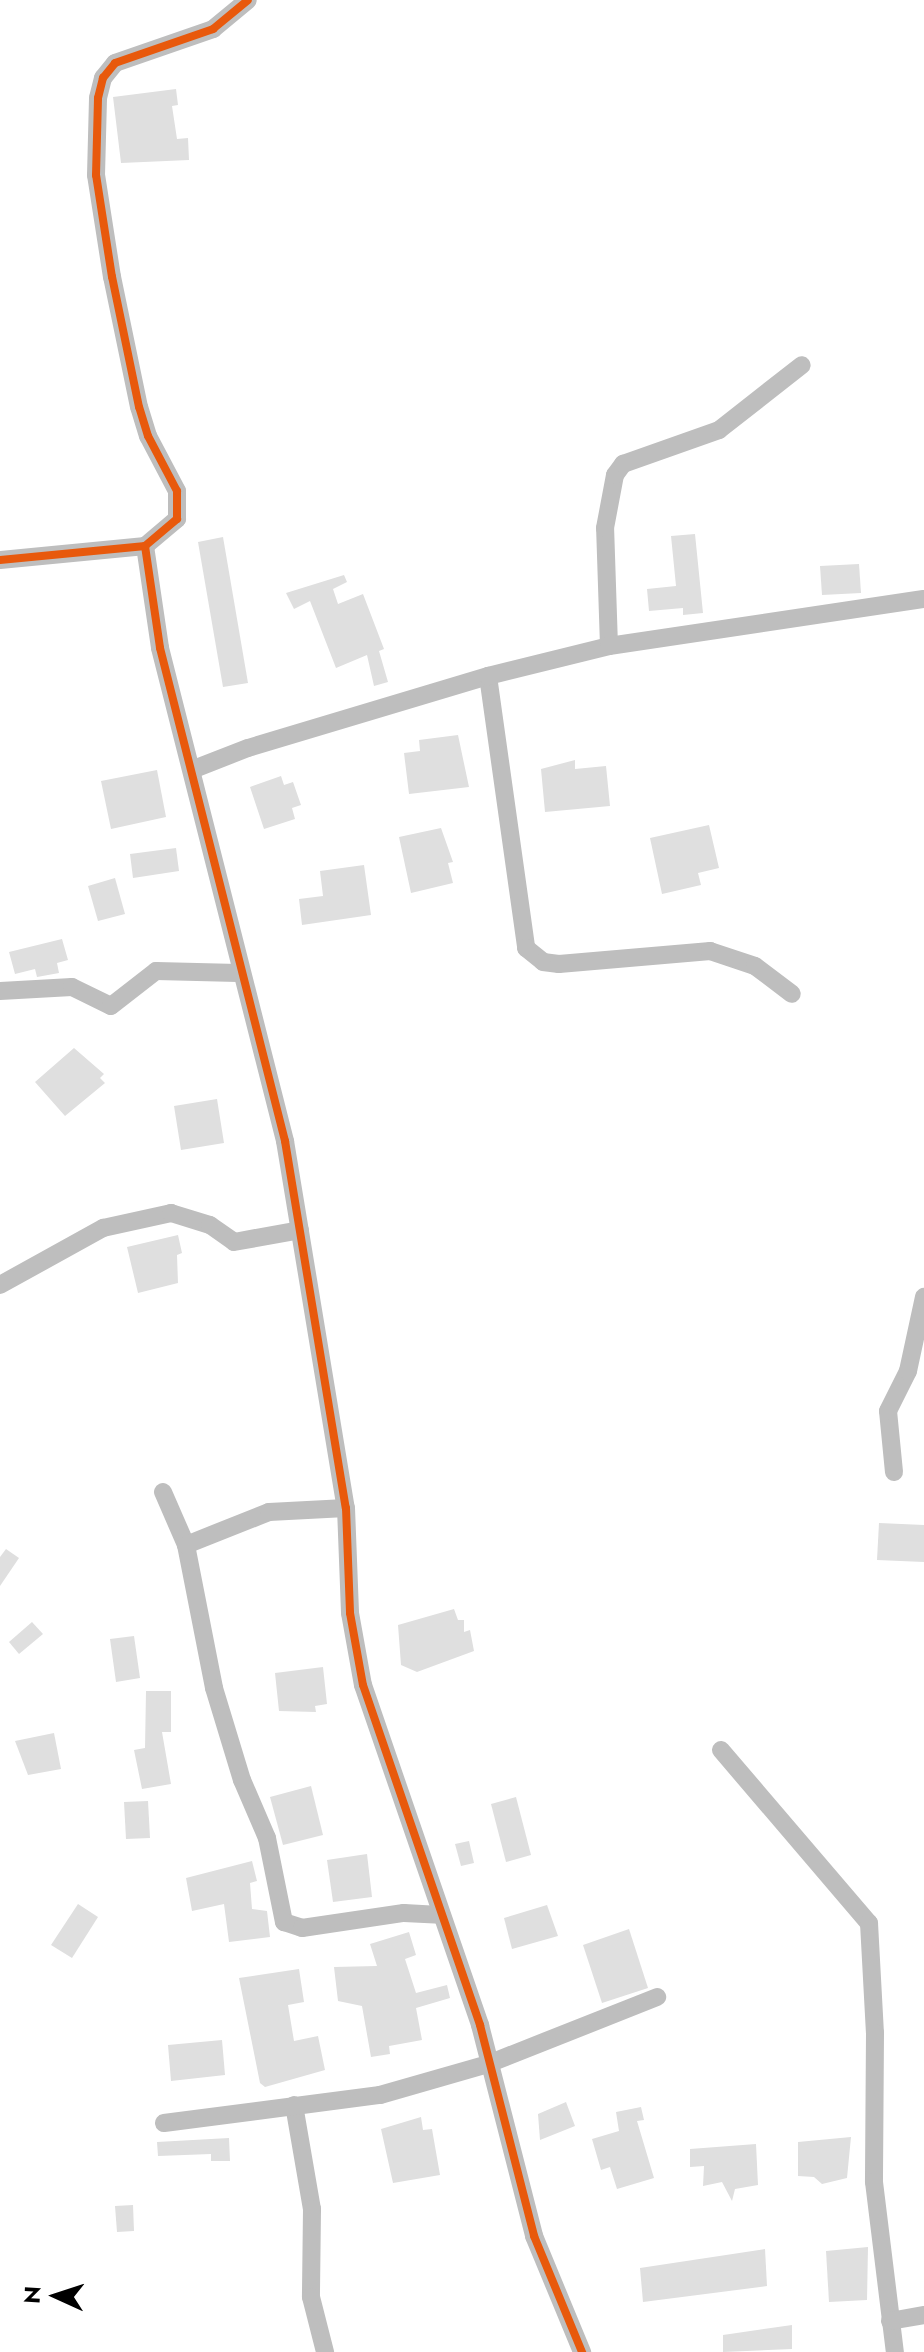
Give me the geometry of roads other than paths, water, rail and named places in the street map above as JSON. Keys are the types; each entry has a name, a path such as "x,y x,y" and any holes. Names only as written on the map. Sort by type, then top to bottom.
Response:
{"street":[{"path":"0,560 145,546 167,532 180,507 177,491 148,436 112,277 96,175 98,98 103,78 115,63 213,29 248,0"},
{"path":"609,646 605,528 615,475 623,464 719,430 802,365"},
{"path":"145,546 160,648 194,769 238,973 285,1141 346,1508 350,1613 363,1685 480,2025 534,2236 582,2352"},
{"path":"194,769 248,748 488,676 609,646 924,599"},
{"path":"488,676 526,948 543,962 559,964 710,951 755,966 792,994"},
{"path":"0,991 72,987 111,1006 156,971 238,973"},
{"path":"0,1285 103,1228 171,1213 210,1225 234,1242 300,1230"},
{"path":"894,1472 888,1411 908,1371 924,1297"},
{"path":"163,1492 186,1545 214,1688 242,1780 267,1838 284,1922 302,1928 395,1913 440,1915"},
{"path":"186,1545 269,1512 346,1508"},
{"path":"721,1750 869,1923 875,2033 874,2182 895,2352"},
{"path":"164,2123 380,2095 488,2064 657,1997"},
{"path":"294,2105 312,2209 311,2297 325,2352"},
{"path":"890,2321 924,2315"}]}
